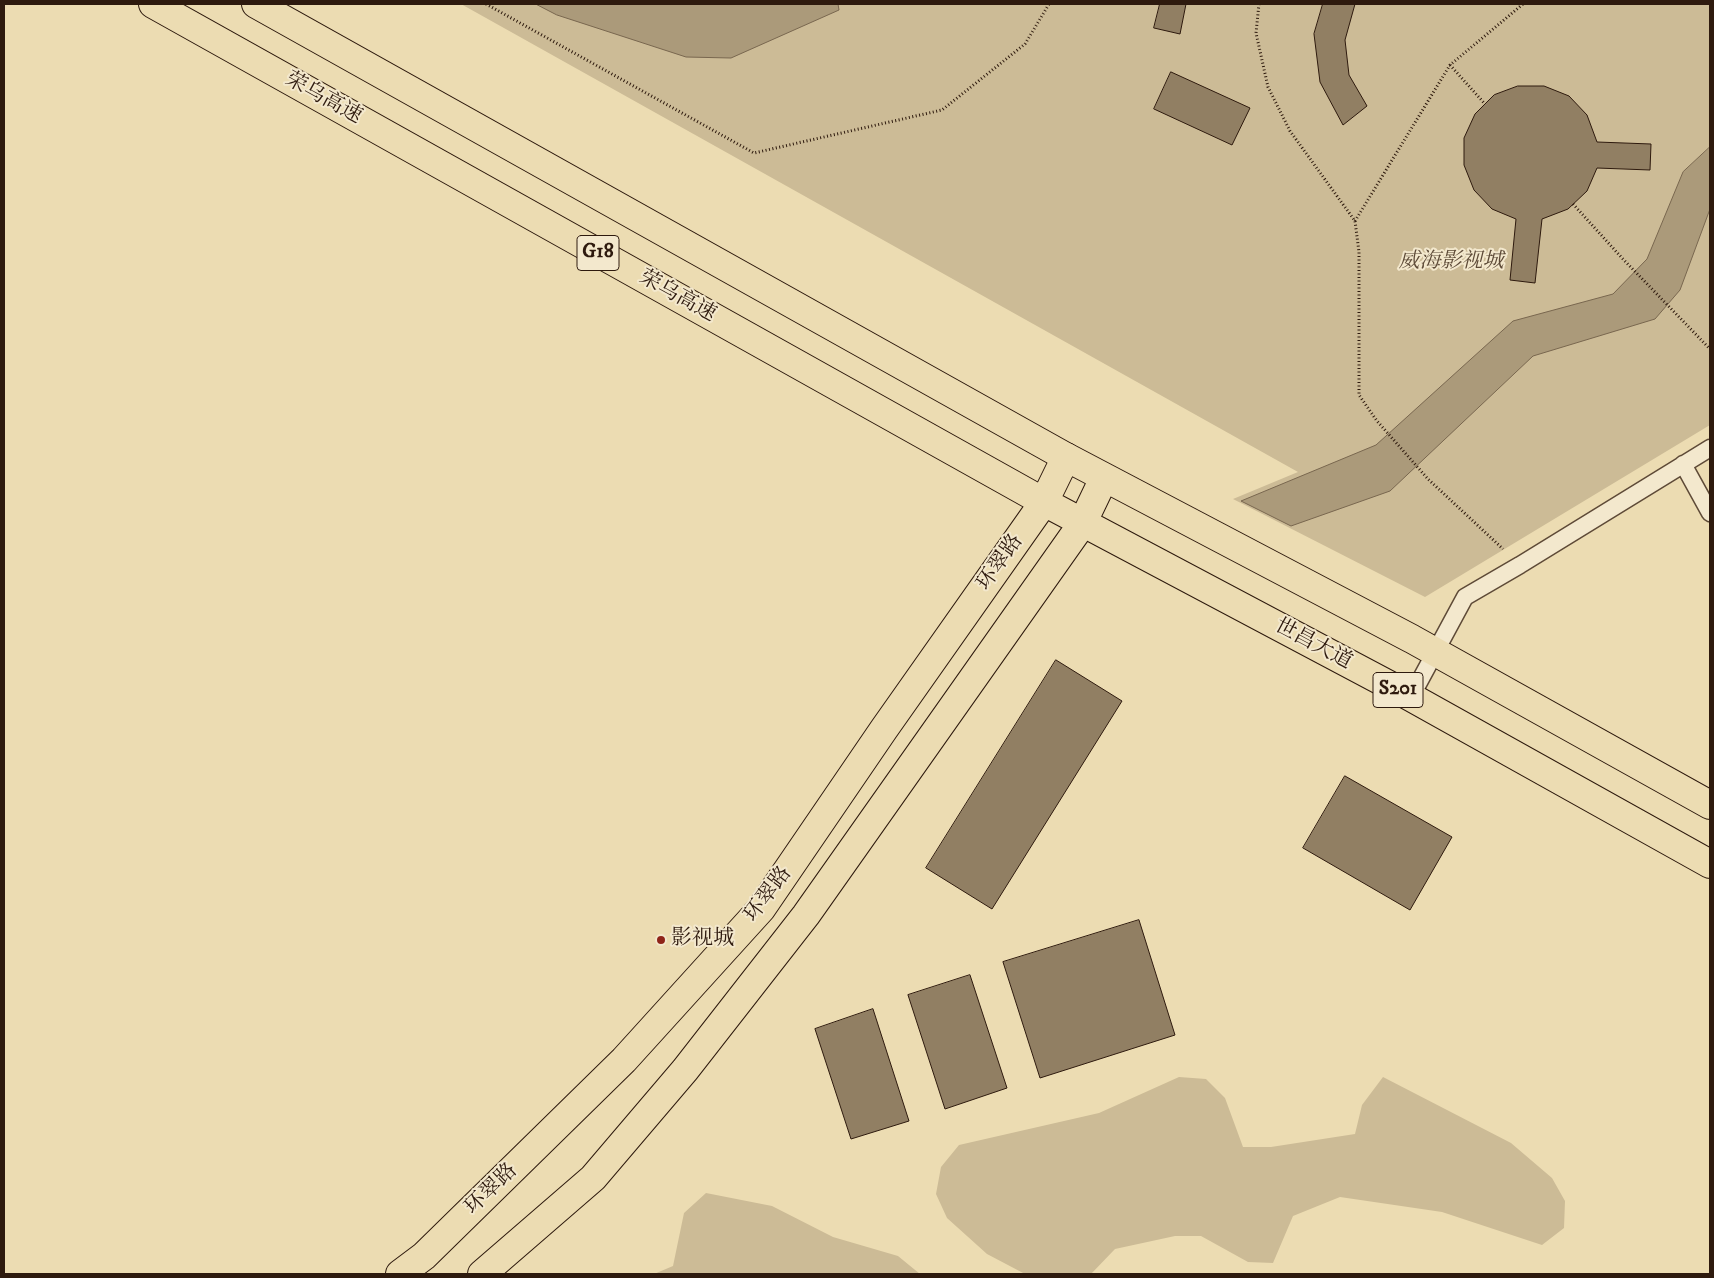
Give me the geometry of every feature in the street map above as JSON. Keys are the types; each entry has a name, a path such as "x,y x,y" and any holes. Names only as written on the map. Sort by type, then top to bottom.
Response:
{"main road":[{"name":"荣乌高速","path":"153,4 1044,502"},
{"name":"G18","path":"256,4 1066,457"},
{"name":"环翠路","path":"400,1274 424,1256 624,1060 761,909 884,729 1044,502 1066,457"},
{"name":"S201","path":"1066,457 1435,652 1710,805"},
{"name":"环翠路","path":"482,1274 593,1178 685,1070 806,914 1082,524 1104,478"},
{"name":"世昌大道","path":"1044,502 1082,524 1411,697 1710,864"}],"lane":[{"path":"1411,697 1465,597 1710,448"},
{"path":"1684,464 1710,512"}],"path":[{"path":"486,4 754,153 942,110 1025,44 1049,4"},
{"path":"1259,4 1256,33 1268,87 1290,130 1355,221 1358,252 1359,395 1377,421 1428,479 1520,565"},
{"path":"1355,221 1450,64 1523,4"},
{"path":"1450,64 1485,104"},
{"path":"1573,204 1710,349"}],"green space":[{"name":"威海影视城","path":"461,4 1710,4 1710,425 1425,597 1233,499 1298,472"},
{"path":"1179,1077 1206,1079 1225,1098 1243,1147 1271,1147 1355,1134 1362,1105 1383,1077 1511,1143 1552,1178 1565,1201 1564,1228 1542,1245 1442,1212 1340,1197 1293,1216 1273,1263 1248,1262 1201,1236 1175,1236 1115,1249 1091,1274 1025,1274 987,1254 947,1218 936,1194 941,1167 959,1145 1099,1113"},
{"path":"706,1193 772,1206 833,1237 898,1256 920,1274 654,1274 673,1266 684,1213"}],"shaded area":[{"path":"536,4 838,4 839,10 731,58 686,57 557,15"},
{"path":"1710,147 1710,209 1680,290 1655,319 1533,356 1390,491 1291,526 1241,501 1376,445 1513,321 1613,294 1647,259 1683,172"}],"building":[{"path":"1160,4 1186,4 1180,34 1154,28"},
{"path":"1323,4 1355,4 1345,40 1349,75 1367,106 1343,125 1320,82 1314,34"},
{"path":"1171,72 1250,108 1232,145 1154,109"},
{"path":"1518,86 1544,86 1569,96 1587,115 1597,142 1651,144 1650,170 1597,168 1587,191 1568,209 1542,219 1535,283 1510,280 1516,219 1492,209 1474,190 1464,165 1464,138 1475,114 1494,95"},
{"path":"1056,660 1122,701 992,909 926,868"},
{"path":"1345,776 1452,837 1410,910 1303,848"},
{"path":"1139,920 1175,1035 1040,1078 1003,962"},
{"path":"970,975 1007,1088 945,1109 908,995"},
{"path":"873,1009 909,1121 851,1139 815,1029"}],"place":[{"name":"影视城","path":"661,940"}]}
